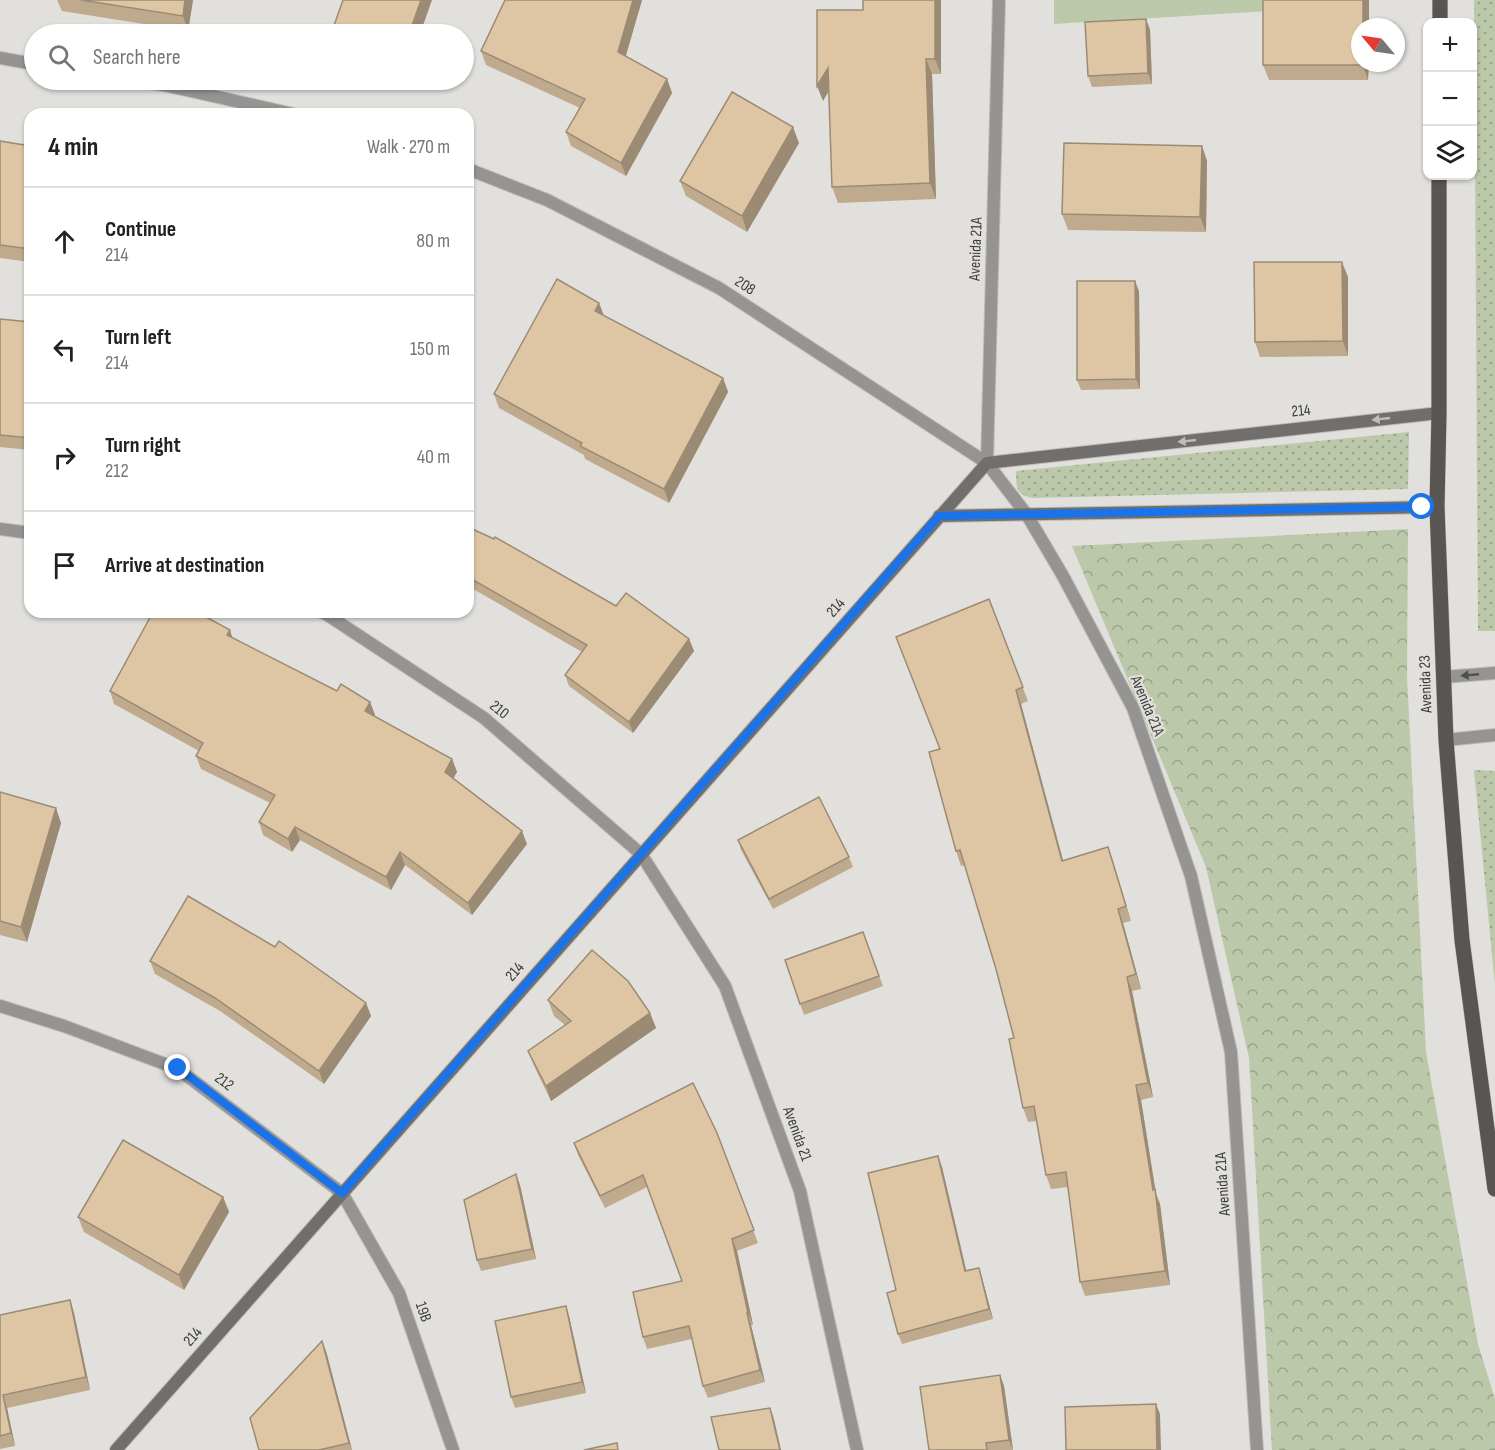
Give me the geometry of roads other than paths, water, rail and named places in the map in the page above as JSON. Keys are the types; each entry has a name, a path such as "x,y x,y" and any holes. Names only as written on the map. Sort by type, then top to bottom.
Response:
{"main road":[{"path":"1440,0 1440,18"},
{"name":"Avenida 23","path":"1439,180 1437,507 1446,740 1462,940 1495,1189"}],"street":[{"name":"Avenida 21A","path":"999,0 987,463 1027,515 1133,708 1191,876 1231,1052 1257,1450"},
{"path":"0,58 24,62"},
{"path":"186,90 266,108"},
{"name":"208","path":"474,171 548,200 719,288 987,463"},
{"name":"214","path":"116,1450 987,463 1439,413"},
{"path":"939,516 1437,507"},
{"path":"0,529 24,532"},
{"name":"210","path":"332,618 484,718 641,854"},
{"path":"1444,677 1495,673"},
{"path":"1446,740 1495,735"},
{"name":"Avenida 21","path":"641,854 725,986 800,1191 857,1450"},
{"name":"212","path":"0,1006 64,1026 178,1068 342,1193"},
{"name":"19B","path":"342,1193 399,1293 453,1450"}]}
